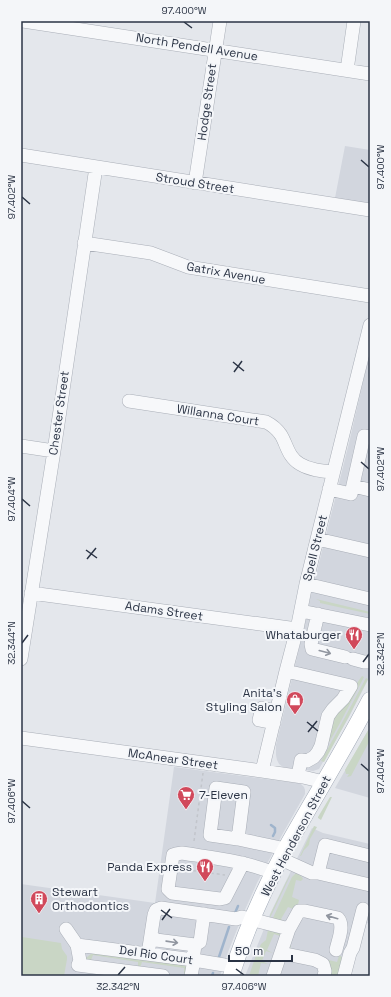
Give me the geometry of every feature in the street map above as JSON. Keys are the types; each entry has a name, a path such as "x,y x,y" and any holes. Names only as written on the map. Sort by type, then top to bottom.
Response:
{"main road":[{"name":"West Henderson Street","path":"232,972 252,920 280,860 352,735 370,700"}],"street":[{"name":"North Pendell Avenue","path":"23,21 370,74"},
{"name":"Hodge Street","path":"196,183 220,21"},
{"path":"347,70 354,21"},
{"name":"Stroud Street","path":"21,155 370,210"},
{"name":"Chester Street","path":"21,659 54,451 96,167"},
{"name":"Gatrix Avenue","path":"84,243 151,253 188,268 370,296"},
{"name":"Spell Street","path":"262,771 297,629 306,584 333,472 364,372 370,325"},
{"name":"Willanna Court","path":"129,401 266,422 280,434 293,459 317,470 333,472"},
{"path":"330,489 351,494 364,436 370,437"},
{"path":"21,446 54,451"},
{"path":"353,486 370,490"},
{"path":"317,539 370,551"},
{"path":"306,584 370,599"},
{"name":"Adams Street","path":"31,593 297,629"},
{"path":"301,611 370,625"},
{"path":"318,614 311,644 312,648 364,662 370,662"},
{"path":"286,671 351,686 344,698 328,716 321,746 318,752 314,757 307,761 301,760 298,776"},
{"name":"McAnear Street","path":"21,738 298,776 324,782"},
{"path":"219,765 210,835 238,839 280,860 312,873 318,873 370,885"},
{"path":"216,788 244,792 238,839"},
{"path":"318,873 326,841 370,852"},
{"path":"325,845 370,856"},
{"path":"243,863 225,898 220,899 172,892 168,889 173,855 176,854 182,853 243,863 261,867 280,860"},
{"path":"182,853 178,881 179,887 183,889 225,896 227,895"},
{"path":"148,954 154,915 156,910 161,908 236,919 242,917 289,929"},
{"path":"344,976 363,909"},
{"path":"273,976 289,929 299,911 338,918 342,926 336,950"},
{"path":"151,935 156,940 195,945 200,942 204,914"},
{"path":"66,929 78,945 80,961 78,965 163,976"},
{"name":"Del Rio Court","path":"78,945 224,965 232,972"},
{"path":"192,976 195,945"},
{"path":"281,953 315,960 323,964 325,971 324,976"}],"path":[{"path":"194,840 203,773"},
{"path":"180,868 226,875"}],"shaded area":[{"path":"345,146 370,150 370,204 335,198"},
{"path":"370,352 370,676 349,717 319,769 313,771 283,767 277,760 276,745"},
{"path":"370,727 370,798 335,788"},
{"path":"174,767 297,783 301,784 305,790 305,794 257,883 228,952 220,976 21,976 21,884 155,903"},
{"path":"312,828 323,833 370,844 370,924 364,922 351,976 245,976 270,914"}],"green space":[{"path":"316,599 370,612 370,614 320,603 320,601"},
{"path":"362,676 364,677 319,760 330,717"},
{"path":"366,678 368,679 348,718 324,762 321,761 344,719"},
{"path":"370,727 370,740 351,776 347,777 349,774 346,774 345,770"},
{"path":"330,797 332,797 321,820 318,817"},
{"path":"314,826 317,827 310,839 309,845 300,856"},
{"path":"296,873 303,879 301,881 296,880 292,897 299,900 298,905 346,918 301,907 293,909 288,907 281,919 286,922 272,920 292,877"},
{"path":"290,876 270,918 270,915"},
{"path":"268,930 281,933 280,936 274,934 267,950 273,953 266,951 262,961 268,964 261,963 258,976 249,976 261,944 266,940"},
{"path":"21,935 22,937 61,943 62,949 67,956 64,976 21,976"},
{"path":"290,944 291,945 290,951 285,948"},
{"path":"291,951 337,962 339,956 341,956 342,958 338,976 327,976 328,971"},
{"path":"92,953 186,965 187,972 184,974 184,968 142,962 140,968 138,966 138,962 93,955 91,960 86,959"}],"waterway":[{"path":"271,825 275,828 273,836"},
{"path":"235,913 238,906"},
{"path":"219,957 229,927"}],"place":[{"name":"Whataburger","path":"354,650"},
{"name":"Anita's Styling Salon","path":"295,715"},
{"name":"7-Eleven","path":"186,810"},
{"name":"Panda Express","path":"205,882"},
{"name":"Stewart Orthodontics","path":"39,914"}]}
